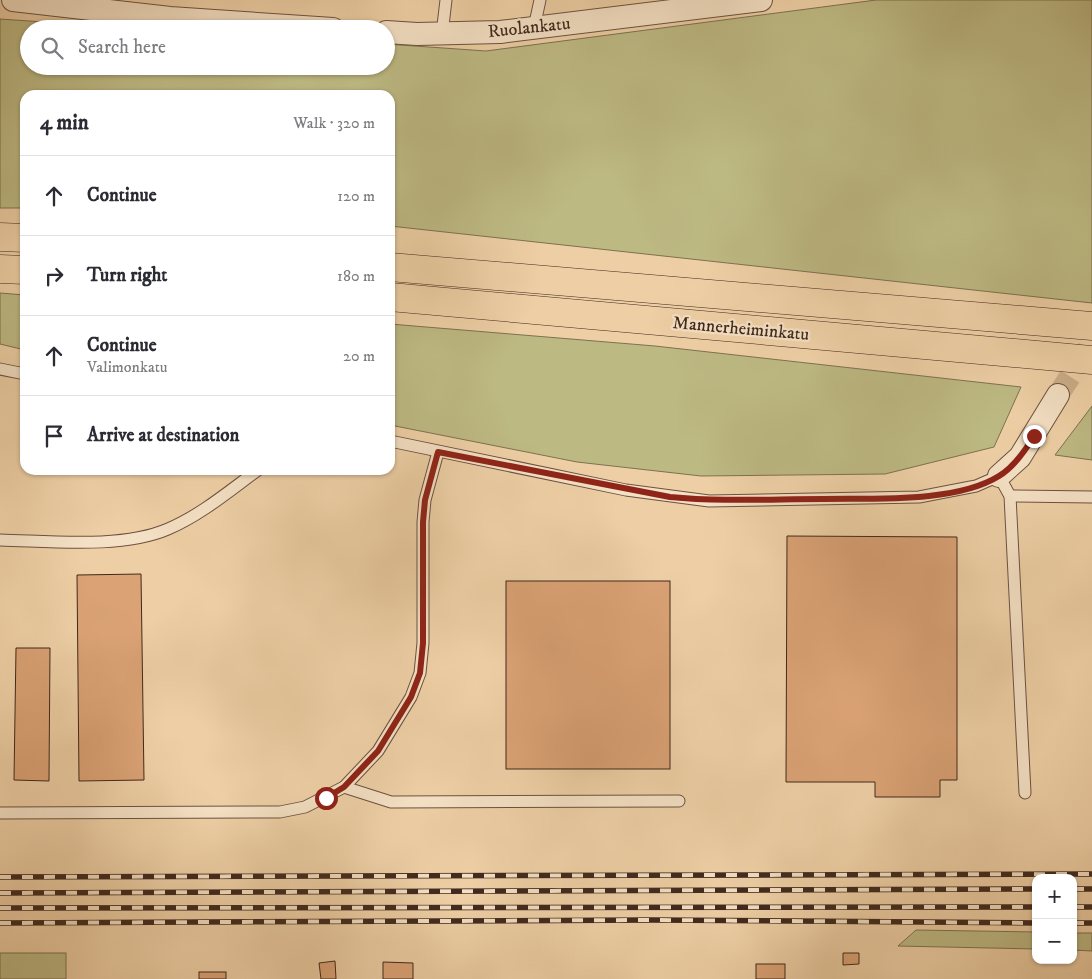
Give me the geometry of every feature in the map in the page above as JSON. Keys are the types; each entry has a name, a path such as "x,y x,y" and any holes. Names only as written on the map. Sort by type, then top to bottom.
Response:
{"main road":[{"path":"0,237 20,238"},
{"name":"Mannerheiminkatu","path":"395,267 1092,326"},
{"path":"0,269 20,270"},
{"name":"Mannerheiminkatu","path":"395,297 1092,360"}],"street":[{"path":"13,0 200,20"},
{"name":"Ruolankatu","path":"395,32 442,34 534,28 683,5 761,0"},
{"path":"999,476 1020,457 1058,395"}],"lane":[{"path":"442,34 446,0"},
{"path":"534,28 540,0"},
{"path":"0,369 20,373"},
{"path":"395,442 626,490 709,501 919,497 976,486 999,476 1010,496 1024,793"},
{"path":"0,813 280,812 305,807 344,787 378,751 411,697 420,673 423,643 423,522 425,500 438,452"},
{"path":"0,540 89,542 135,538 167,530 197,514 251,475"},
{"path":"1010,496 1092,497"},
{"path":"344,787 391,802 679,802"}],"shaded area":[{"path":"876,0 1092,0 1092,303 395,227 395,90 20,90 20,208 0,208 0,19 20,20 20,75 395,75 395,45 486,51"},
{"path":"0,293 20,295 20,349 0,344"},
{"path":"395,324 655,346 1021,387 994,447 885,474 701,476 577,462 395,426"},
{"path":"1092,406 1092,460 1055,455"},
{"path":"916,930 1032,932 1032,949 898,946"},
{"path":"1077,933 1092,933 1092,951 1077,950"},
{"path":"0,953 66,953 66,979 0,979"}],"building":[{"path":"787,536 957,537 957,780 940,780 940,797 875,797 875,782 786,782"},
{"path":"141,574 144,780 79,781 77,575"},
{"path":"506,581 670,581 670,769 506,769"},
{"path":"16,648 50,648 49,781 14,780"},
{"path":"843,953 859,953 859,964 843,965"},
{"path":"335,961 336,979 321,979 319,963"},
{"path":"383,962 413,963 413,979 383,979"},
{"path":"756,964 785,964 785,979 756,979"},
{"path":"199,972 226,972 226,979 199,979"}],"tunnel":[{"path":"1058,395 1092,343"}],"railway":[{"path":"0,877 1092,874"},
{"path":"0,893 1032,889"},
{"path":"1077,889 1092,889"},
{"path":"0,908 1032,907"},
{"path":"1077,907 1092,907"},
{"path":"0,923 653,920 1032,923"},
{"path":"1077,923 1092,923"}],"route":[{"path":"326,798 344,787 359,774 378,751 411,697 420,673 423,643 423,522 425,500 438,452 626,490 709,501 919,497 976,486 999,476 1020,457 1034,436"}]}
